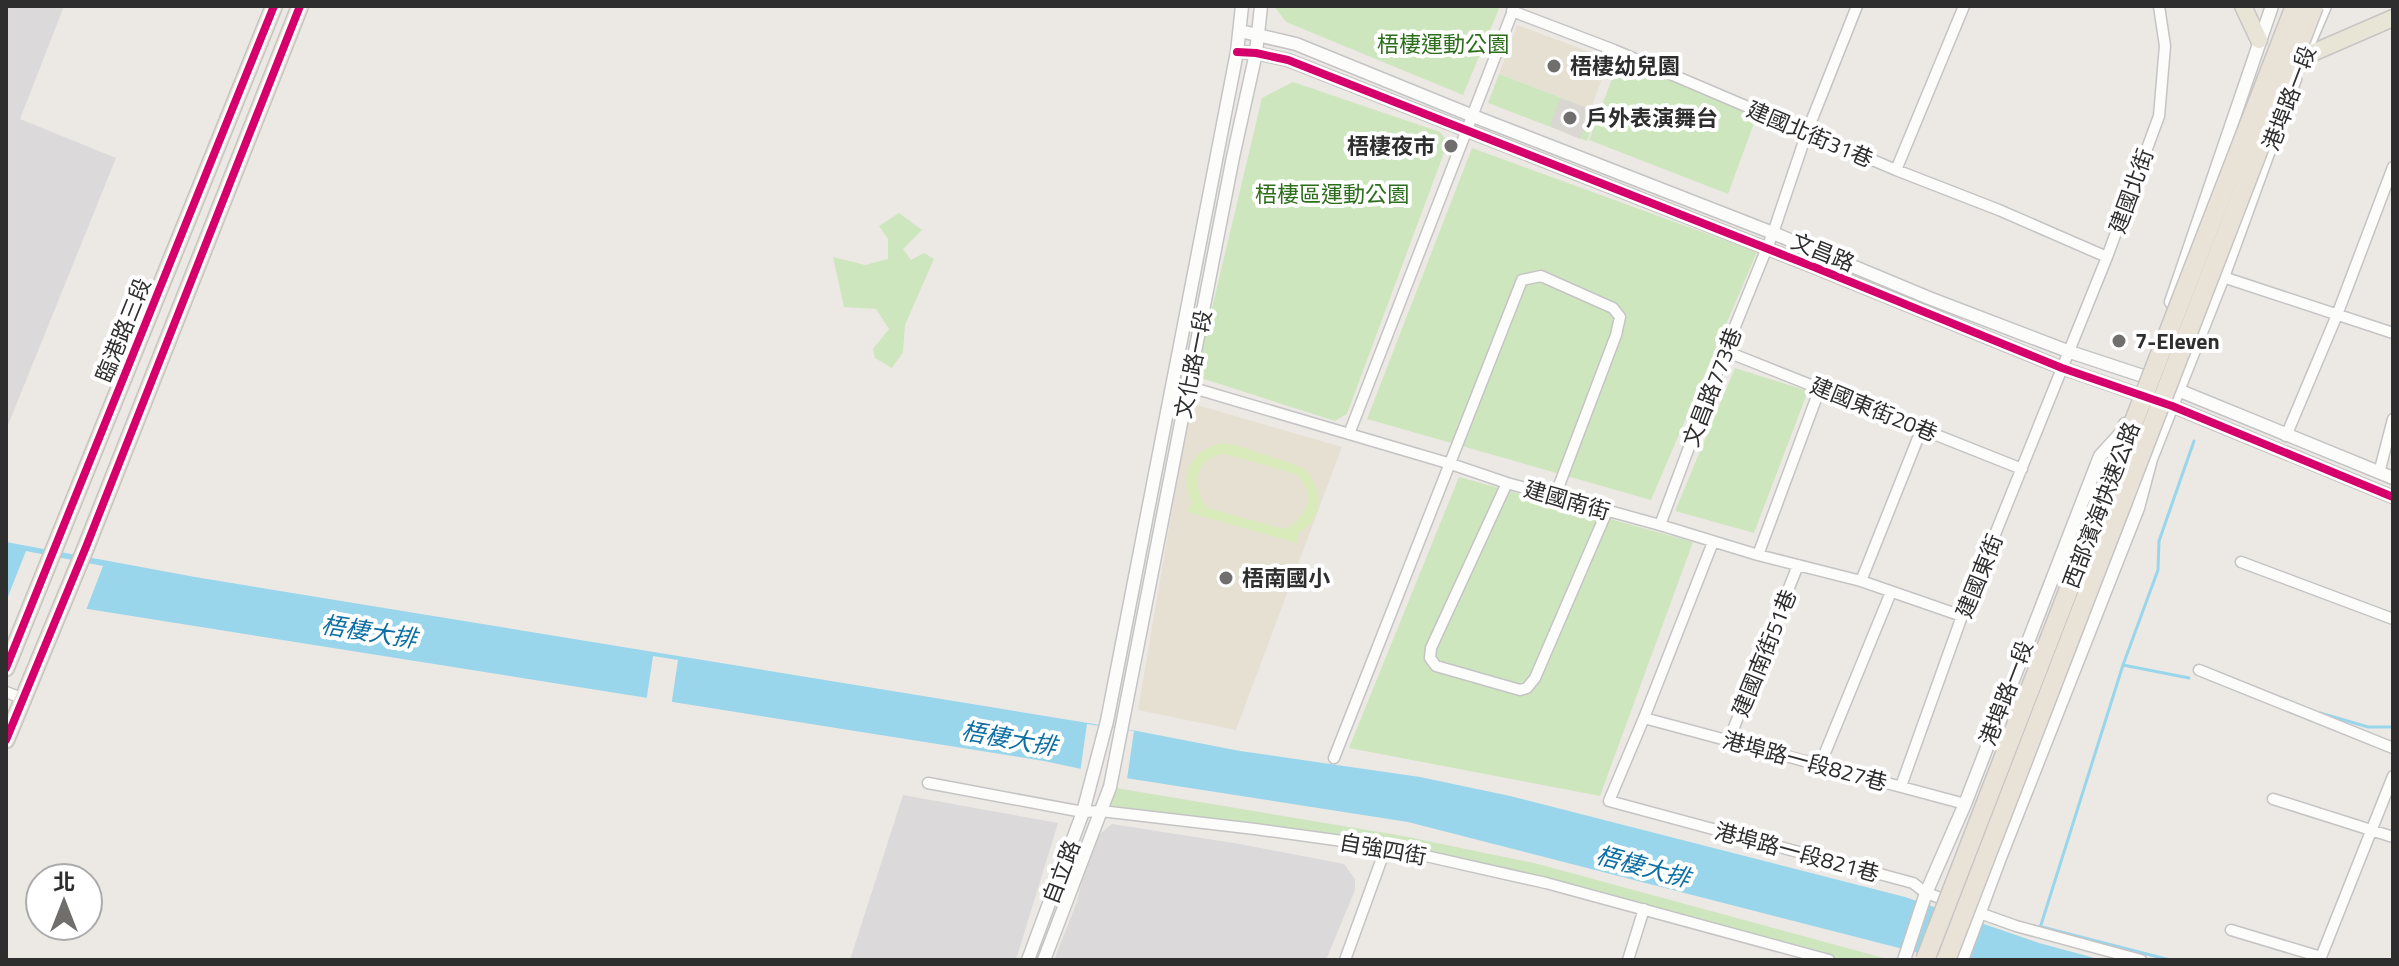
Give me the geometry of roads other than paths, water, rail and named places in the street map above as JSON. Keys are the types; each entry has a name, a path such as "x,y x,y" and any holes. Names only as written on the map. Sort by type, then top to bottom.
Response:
{"highway":[{"name":"西部濱海快速公路","path":"1925,960 2295,6"},
{"name":"西部濱海快速公路","path":"1946,960 2314,6"},
{"path":"1914,960 2121,433"},
{"path":"1953,960 2151,459"}],"main road":[{"name":"臨港路三段","path":"6,668 274,6"},
{"name":"臨港路三段","path":"8,728 24,699 86,547 300,6"},
{"path":"2243,6 2259,40"},
{"path":"2303,57 2393,18"}],"street":[{"name":"文化路一段","path":"1092,783 1107,721 1237,52 1242,6"},
{"name":"文化路一段","path":"1110,787 1256,53 1261,6"},
{"name":"文昌路773巷","path":"1660,525 1857,6"},
{"path":"1896,170 1964,6"},
{"name":"建國北街","path":"2062,368 2159,116 2165,46 2159,6"},
{"name":"港埠路一段","path":"1936,960 2100,538 2116,474 2121,433 2146,377 2272,6"},
{"name":"港埠路一段","path":"1962,960 2138,508 2151,459 2325,6"},
{"name":"建國北街31巷","path":"1513,9 2107,257"},
{"path":"1349,434 1513,9"},
{"name":"文昌路","path":"1240,31 1296,44 1929,298 2070,352 2146,377 2393,478"},
{"name":"文昌路","path":"1237,52 1288,60 2062,368 2172,406 2393,497"},
{"path":"2286,436 2337,315 2393,167"},
{"path":"1334,758 1522,280 1541,276 1613,308 1620,317 1555,496"},
{"path":"2223,277 2393,333"},
{"name":"建國東街20巷","path":"1725,351 2022,469"},
{"name":"建國東街","path":"1901,786 1962,616 2062,368"},
{"name":"建國南街","path":"1173,382 1507,483 1758,555 1861,581 1962,616"},
{"path":"1758,555 1820,388"},
{"path":"2379,473 2393,419"},
{"path":"1861,581 1922,428"},
{"name":"港埠路一段","path":"1904,960 1926,893 1965,804 2100,456 2121,433"},
{"name":"港埠路一段","path":"2100,538 2151,459"},
{"path":"1507,483 1431,648 1430,658 1436,666 1520,690 1527,688 1535,678 1607,511"},
{"path":"1644,718 1713,542"},
{"path":"2241,562 2393,619"},
{"name":"建國南街51巷","path":"1729,740 1798,565"},
{"path":"1820,765 1891,592"},
{"path":"2199,670 2393,748"},
{"path":"6,692 24,699"},
{"name":"港埠路一段827巷","path":"1644,718 1965,804"},
{"name":"港埠路一段821巷","path":"1644,718 1609,801 1913,883 1926,893 1980,914 2141,960"},
{"path":"2231,930 2321,957 2393,776"},
{"name":"自強四街","path":"928,783 1083,812 1101,811 1386,847 1644,909 1829,960"},
{"name":"自立路","path":"1028,960 1092,783"},
{"name":"自立路","path":"1044,960 1110,787"},
{"path":"2273,799 2393,837"},
{"path":"1345,960 1386,847"},
{"path":"1628,960 1644,909"}],"water":[{"name":"梧棲大排","path":"6,542 195,577 1137,731 1240,751 1420,777 1510,796 1905,897 2039,943 2102,960 1946,960 1408,822 6,596"}],"waterway":[{"path":"2040,928 2123,665 2158,570 2159,541 2194,441"},
{"path":"2123,665 2189,678"},
{"path":"2320,713 2368,727 2393,727"},
{"path":"2042,927 2170,960"}],"place":[{"name":"梧棲幼兒園","path":"1554,66"},
{"name":"戶外表演舞台","path":"1570,118"},
{"name":"梧棲夜市","path":"1451,146"},
{"name":"7-Eleven","path":"2119,341"},
{"name":"梧南國小","path":"1226,578"}],"park label":[{"name":"梧棲運動公園","path":"1443,44"},
{"name":"梧棲區運動公園","path":"1332,194"}]}
